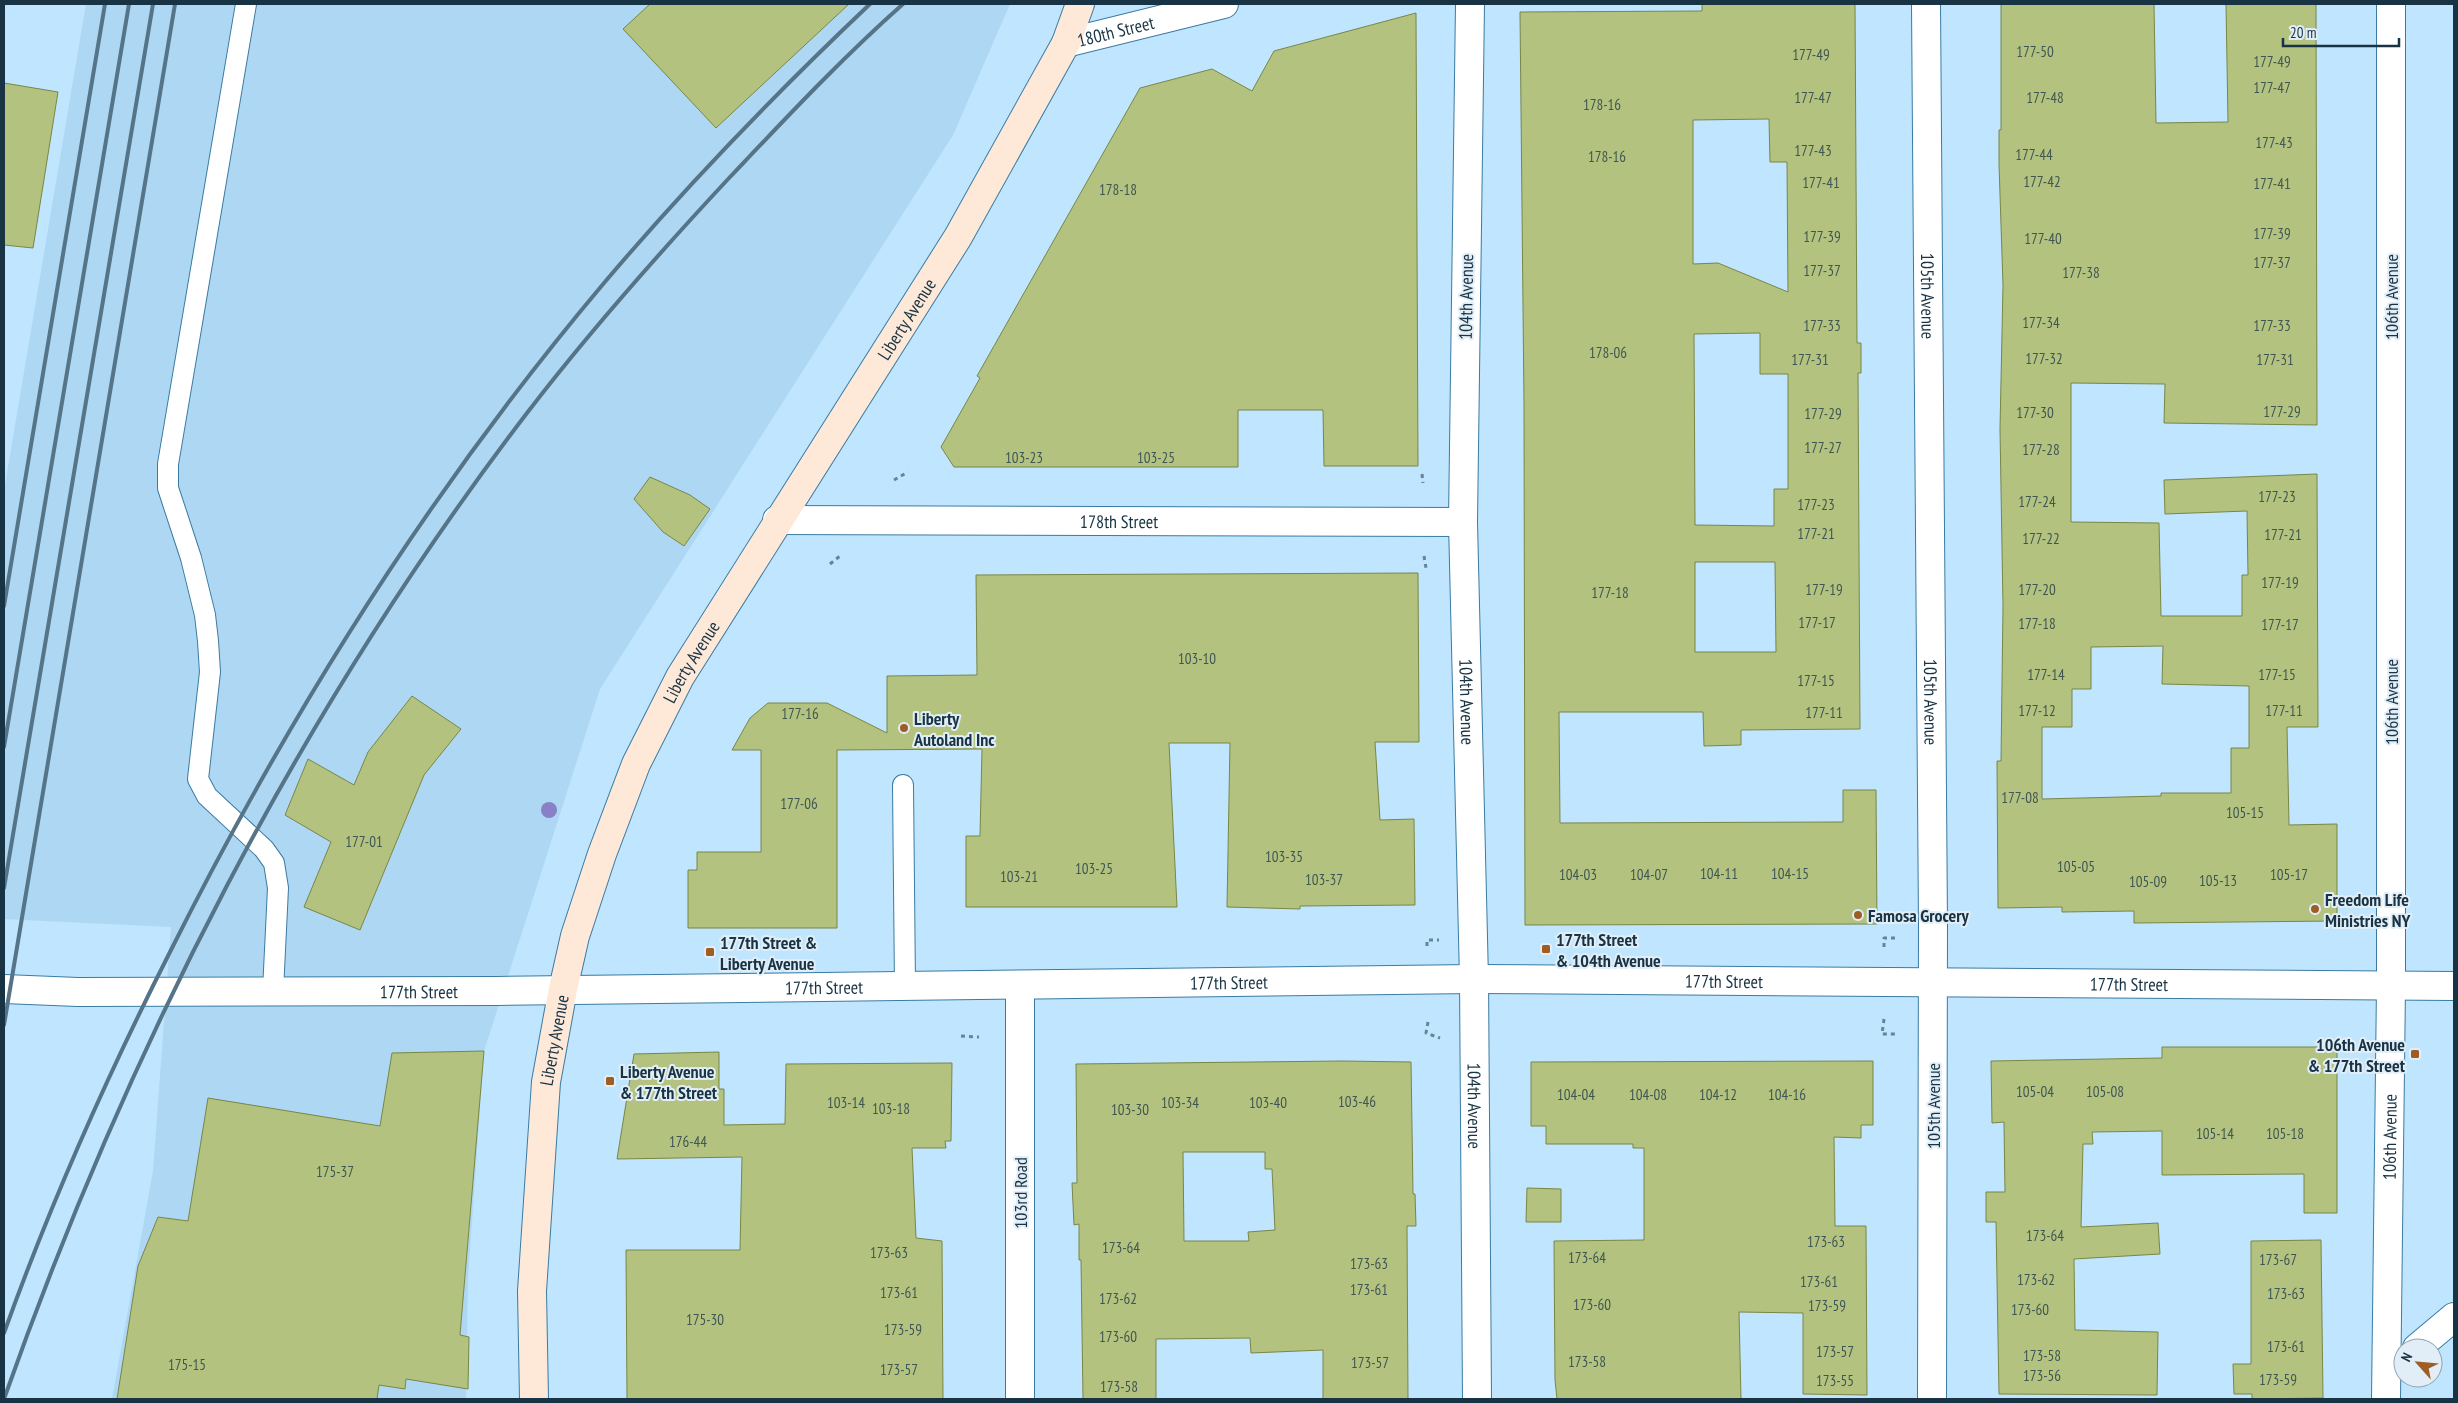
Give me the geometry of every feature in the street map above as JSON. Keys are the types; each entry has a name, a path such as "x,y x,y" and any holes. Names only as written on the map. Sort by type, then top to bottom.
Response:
{"main road":[{"name":"Liberty Avenue","path":"534,1399 532,1291 546,1082 563,989 576,936 602,854 636,764 680,677 777,520 958,237 1066,43 1080,4"}],"street":[{"name":"180th Street","path":"1066,43 1224,4"},
{"name":"104th Avenue","path":"1470,4 1463,522 1474,979 1477,1399"},
{"name":"105th Avenue","path":"1926,4 1933,983 1932,1399"},
{"name":"106th Avenue","path":"2391,4 2391,986 2394,1338"},
{"name":"178th Street","path":"777,520 1463,522"},
{"name":"177th Street","path":"4,989 78,992 273,992 1020,986 1474,979 2454,986"},
{"name":"103rd Road","path":"1020,986 1020,1399"},
{"path":"2429,1338 2454,1317"},
{"name":"106th Avenue","path":"2386,1399 2393,1369"}],"lane":[{"path":"246,4 168,464 168,488 191,558 205,615 208,640 210,672 198,779 206,796 264,848 274,863 278,888 273,992"},
{"path":"903,786 905,987"}],"path":[{"path":"894,480 908,472"},
{"path":"1422,474 1423,483"},
{"path":"830,564 840,556"},
{"path":"1424,556 1426,568"},
{"path":"1884,948 1884,938 1897,938"},
{"path":"1884,1018 1882,1034 1897,1034"},
{"path":"1428,1022 1426,1033 1441,1038"},
{"path":"961,1036 979,1037"}],"shaded area":[{"path":"86,4 1010,4 953,135 600,689 484,1051 468,1278 466,1399 112,1399 153,1171 171,927 4,919 4,491"}],"building":[{"path":"650,4 849,4 716,128 623,29"},
{"path":"1702,4 1855,4 1857,343 1861,343 1861,373 1858,373 1860,729 1741,730 1741,745 1704,746 1703,712 1559,712 1560,823 1843,822 1843,790 1876,790 1877,924 1525,925 1524,404 1520,12 1702,11","holes":["1769,119 1770,162 1787,162 1788,292 1718,263 1693,264 1693,120","1760,333 1760,374 1788,374 1788,489 1774,489 1774,526 1695,525 1694,334","1695,562 1775,562 1776,652 1695,652"]},
{"path":"2001,4 2154,4 2156,123 2228,122 2226,4 2316,4 2317,425 2164,423 2165,384 2071,383 2071,522 2159,523 2161,616 2242,616 2242,575 2248,575 2247,511 2165,514 2164,480 2317,474 2318,727 2287,727 2289,825 2337,824 2337,921 2134,923 2134,911 2062,912 2062,907 1998,908 1997,761 2001,761 2003,606 2000,429 2003,285 1999,164 1999,130 2001,130","holes":["2163,646 2162,684 2249,686 2249,748 2231,748 2231,793 2161,793 2161,796 2042,799 2042,727 2072,727 2072,689 2091,689 2091,647"]},
{"path":"1416,13 1418,466 1324,466 1323,410 1238,410 1238,467 954,467 941,447 980,378 977,376 1140,88 1212,69 1252,91 1274,51"},
{"path":"4,83 58,92 33,248 4,245"},
{"path":"650,477 690,495 710,509 684,546 663,532 634,499"},
{"path":"1418,573 1419,742 1375,742 1380,820 1414,819 1415,905 1300,906 1300,909 1227,907 1230,743 1169,743 1177,907 966,907 966,836 980,836 982,749 837,750 837,928 688,928 688,870 697,870 697,852 761,852 761,750 732,750 750,718 768,703 827,703 887,733 887,676 977,675 976,575"},
{"path":"412,696 461,729 424,775 360,930 304,907 331,842 285,815 308,759 354,785 368,752"},
{"path":"2162,1047 2337,1047 2337,1213 2304,1213 2304,1174 2162,1175 2162,1131 2092,1132 2093,1144 2083,1144 2081,1227 2158,1223 2160,1254 2074,1259 2075,1330 2158,1332 2157,1395 1999,1394 1996,1222 1986,1222 1986,1192 2005,1192 2004,1122 1992,1123 1991,1061 2162,1058"},
{"path":"484,1051 460,1335 469,1337 468,1389 406,1379 405,1389 379,1385 377,1399 117,1399 138,1266 158,1217 188,1221 208,1098 380,1126 392,1053"},
{"path":"719,1052 719,1089 724,1089 724,1125 785,1124 786,1064 952,1063 951,1141 945,1141 946,1148 912,1148 916,1238 942,1241 943,1399 627,1399 626,1250 740,1250 742,1157 617,1159 634,1054"},
{"path":"1873,1061 1873,1125 1861,1125 1861,1138 1834,1137 1835,1226 1866,1226 1867,1395 1803,1394 1803,1313 1739,1312 1741,1399 1557,1399 1555,1380 1554,1241 1644,1240 1644,1148 1633,1148 1633,1144 1546,1144 1546,1126 1531,1126 1531,1062"},
{"path":"1411,1062 1413,1194 1415,1194 1416,1226 1407,1226 1408,1399 1323,1399 1323,1350 1251,1353 1250,1338 1156,1339 1156,1399 1083,1399 1081,1260 1079,1260 1079,1224 1074,1225 1072,1183 1077,1183 1076,1064","holes":["1183,1152 1265,1152 1265,1169 1272,1169 1275,1230 1248,1232 1249,1241 1184,1241"]},
{"path":"1527,1188 1561,1189 1561,1222 1526,1222"},
{"path":"2321,1240 2323,1398 2252,1399 2252,1394 2234,1394 2233,1364 2251,1364 2251,1241"}],"railway":[{"path":"4,606 105,4"},
{"path":"4,747 129,4"},
{"path":"4,888 153,4"},
{"path":"4,1025 175,4"},
{"path":"4,1333 61,1187 103,1091 171,950 265,774 315,688 368,604 423,521 481,440 541,360 604,283 635,246 733,140 870,4"},
{"path":"4,1399 53,1268 106,1139 164,1011 227,886 294,763 367,643 444,526 527,413 600,322 730,177 836,67 903,4"}],"place":[{"name":"Liberty Autoland Inc","path":"904,728"},
{"name":"Freedom Life Ministries NY","path":"2315,909"},
{"name":"Famosa Grocery","path":"1858,915"},
{"name":"177th Street & 104th Avenue","path":"1546,949"},
{"name":"177th Street & Liberty Avenue","path":"710,952"},
{"name":"106th Avenue & 177th Street","path":"2415,1054"},
{"name":"Liberty Avenue & 177th Street","path":"610,1081"}]}
